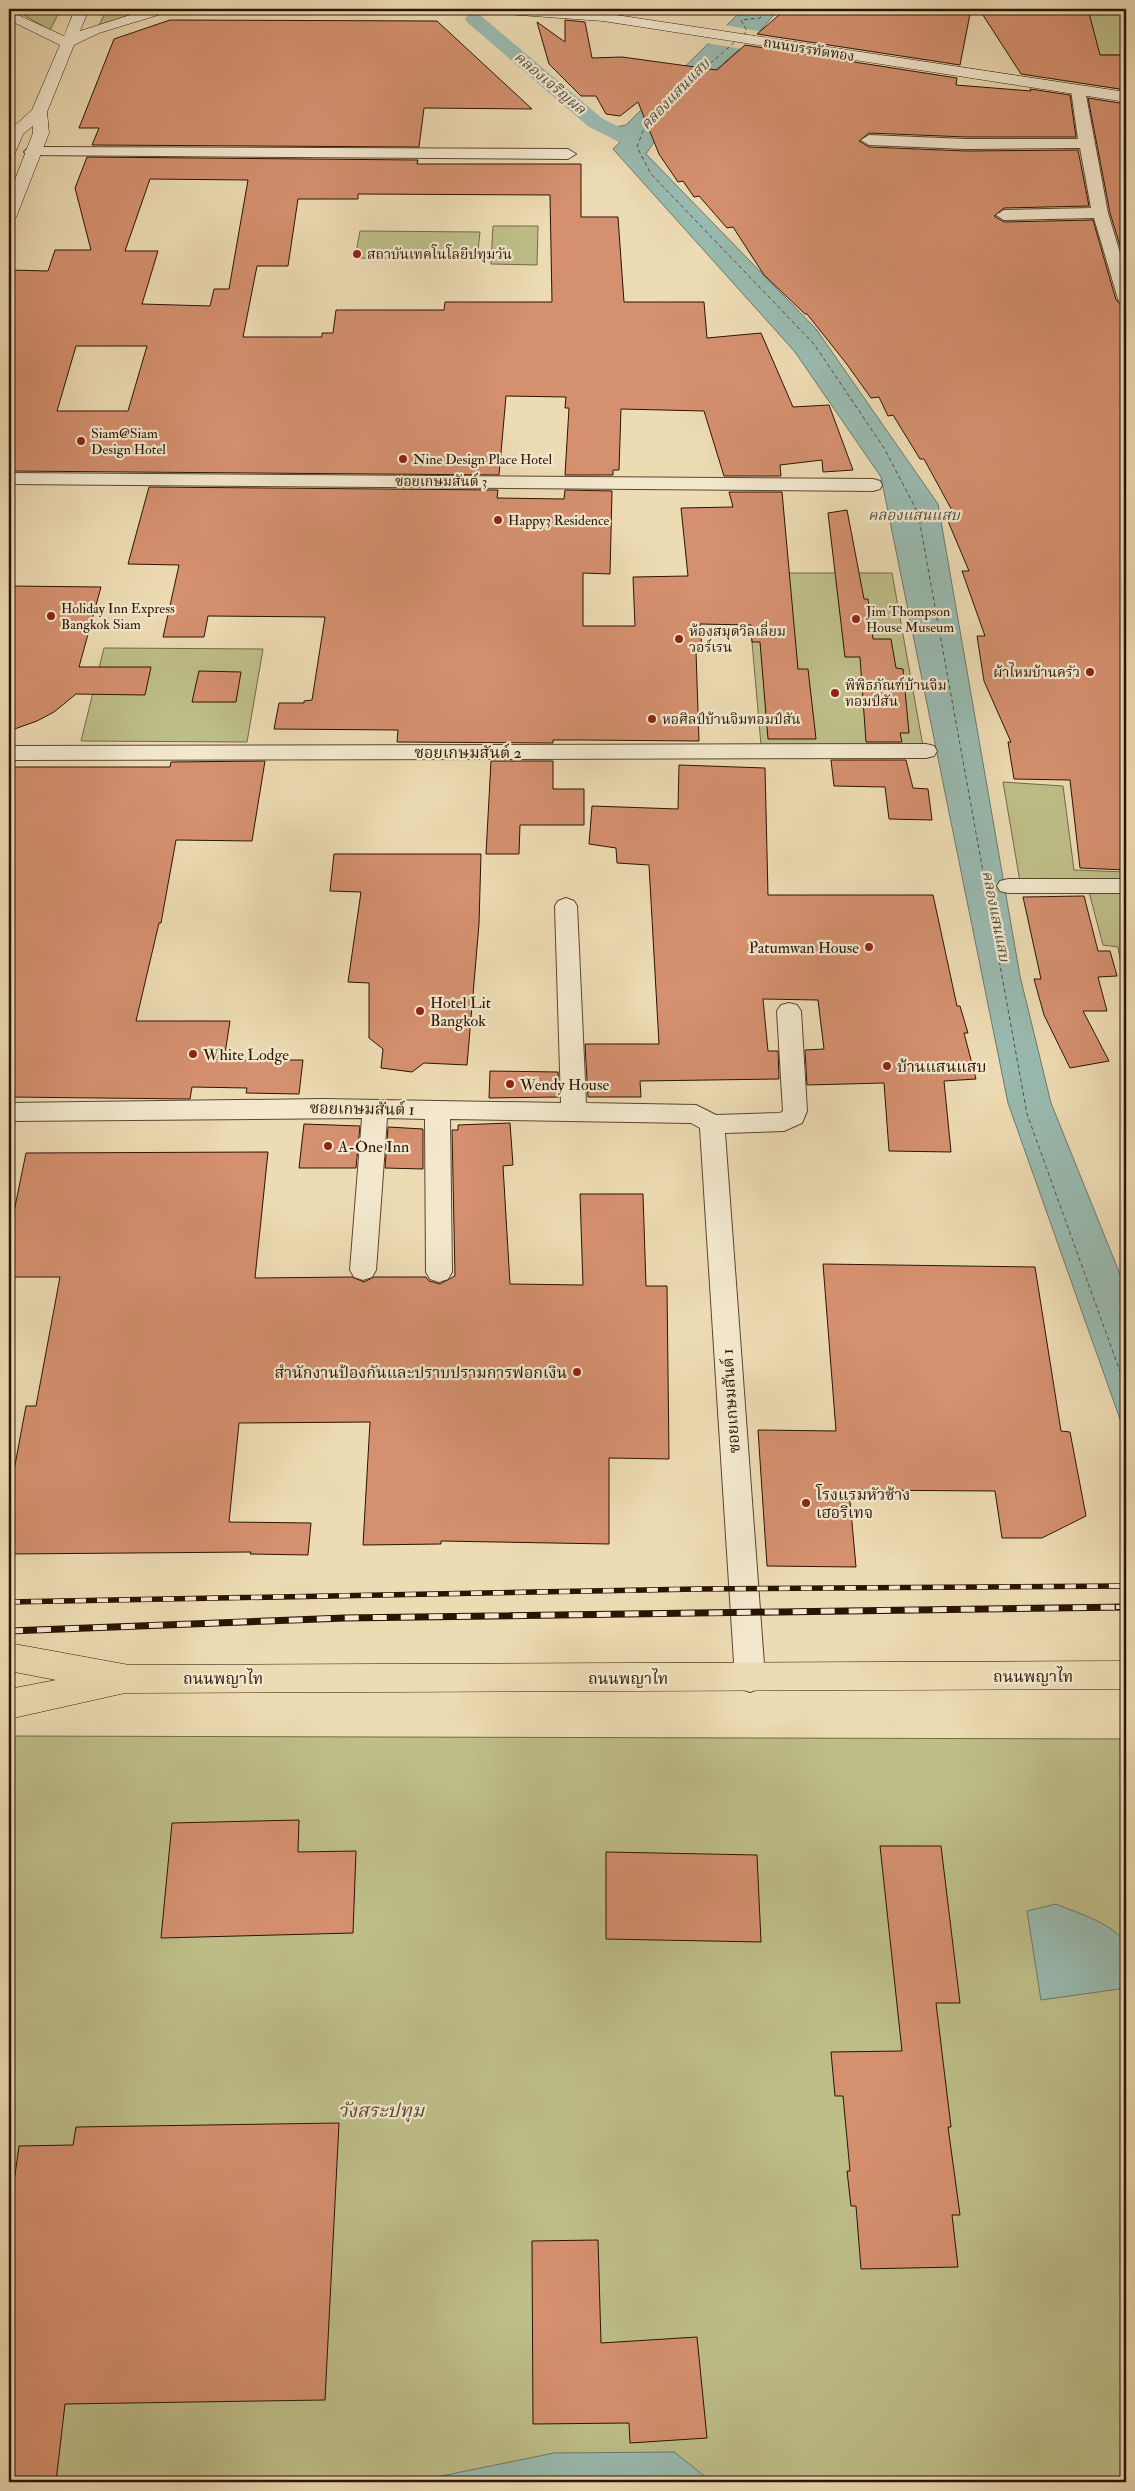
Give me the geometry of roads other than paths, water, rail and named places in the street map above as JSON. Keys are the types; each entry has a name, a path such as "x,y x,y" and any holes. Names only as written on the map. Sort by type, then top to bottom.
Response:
{"main road":[{"path":"10,142 16,132 39,112 82,9"},
{"path":"9,15 67,43 103,27 163,9"},
{"name":"ถนนบรรทัดทอง","path":"491,9 577,14 1126,97"},
{"path":"9,215 41,133 39,112"},
{"path":"9,155 32,154"},
{"name":"ถนนพญาไท","path":"9,1657 129,1679 750,1678 1114,1675"},
{"name":"ถนนพญาไท","path":"9,1704 129,1679"}],"street":[{"path":"1078,90 1100,213 1126,299"},
{"path":"869,140 966,144 1086,143"},
{"path":"32,154 568,154"},
{"path":"1004,215 1100,213"},
{"name":"ซอยเกษมสันต์ 3","path":"9,478 873,485"},
{"name":"ซอยเกษมสันต์ 2","path":"9,753 926,751"},
{"path":"1008,886 1126,886"},
{"path":"566,906 574,1111"},
{"name":"ซอยเกษมสันต์ 1","path":"9,1112 375,1108 696,1114 712,1124 784,1122 793,1117 795,1111 788,1011"},
{"path":"363,1270 375,1108"},
{"path":"437,1109 439,1272"},
{"name":"ซอยเกษมสันต์ 1","path":"712,1124 750,1678"}],"water":[{"name":"คลองแสนแสบ","path":"743,9 779,9 760,31 684,98 646,154 816,329 938,504 1020,976 1051,1103 1126,1289 1126,1436 1008,1103 881,477 795,352 613,149 620,142 599,130 626,125"},
{"path":"1056,1904 1105,1925 1121,1938 1126,1945 1126,1988 1041,2000 1027,1911"},
{"path":"674,2452 712,2482 412,2482 554,2453"}],"waterway":[{"name":"คลองเจริญผล","path":"474,19 596,123 631,140"}],"railway":[{"path":"9,1602 699,1589 1126,1586"},
{"path":"9,1631 345,1618 1126,1607 1116,1607"}],"place":[{"name":"สถาบันเทคโนโลยีปทุมวัน","path":"357,254"},
{"name":"Siam@Siam Design Hotel","path":"81,441"},
{"name":"Nine Design Place Hotel","path":"403,459"},
{"name":"Happy3 Residence","path":"498,520"},
{"name":"Holiday Inn Express Bangkok Siam","path":"51,616"},
{"name":"Jim Thompson House Museum","path":"856,619"},
{"name":"ห้องสมุดวิลเลี่ยม วอร์เรน","path":"679,639"},
{"name":"ผ้าไหมบ้านครัว","path":"1090,672"},
{"name":"พิพิธภัณฑ์บ้านจิม ทอมป์สัน","path":"835,693"},
{"name":"หอศิลป์บ้านจิมทอมป์สัน","path":"652,719"},
{"name":"Patumwan House","path":"869,947"},
{"name":"Hotel Lit Bangkok","path":"420,1011"},
{"name":"White Lodge","path":"193,1054"},
{"name":"บ้านแสนแสบ","path":"887,1066"},
{"name":"Wendy House","path":"510,1084"},
{"name":"A-One Inn","path":"328,1146"},
{"name":"สำนักงานป้องกันและปราบปรามการฟอกเงิน","path":"577,1372"},
{"name":"โรงแรมหัวช้าง เฮอริเทจ","path":"806,1503"}],"park label":[{"name":"วังสระปทุม","path":"381,2110"}]}
